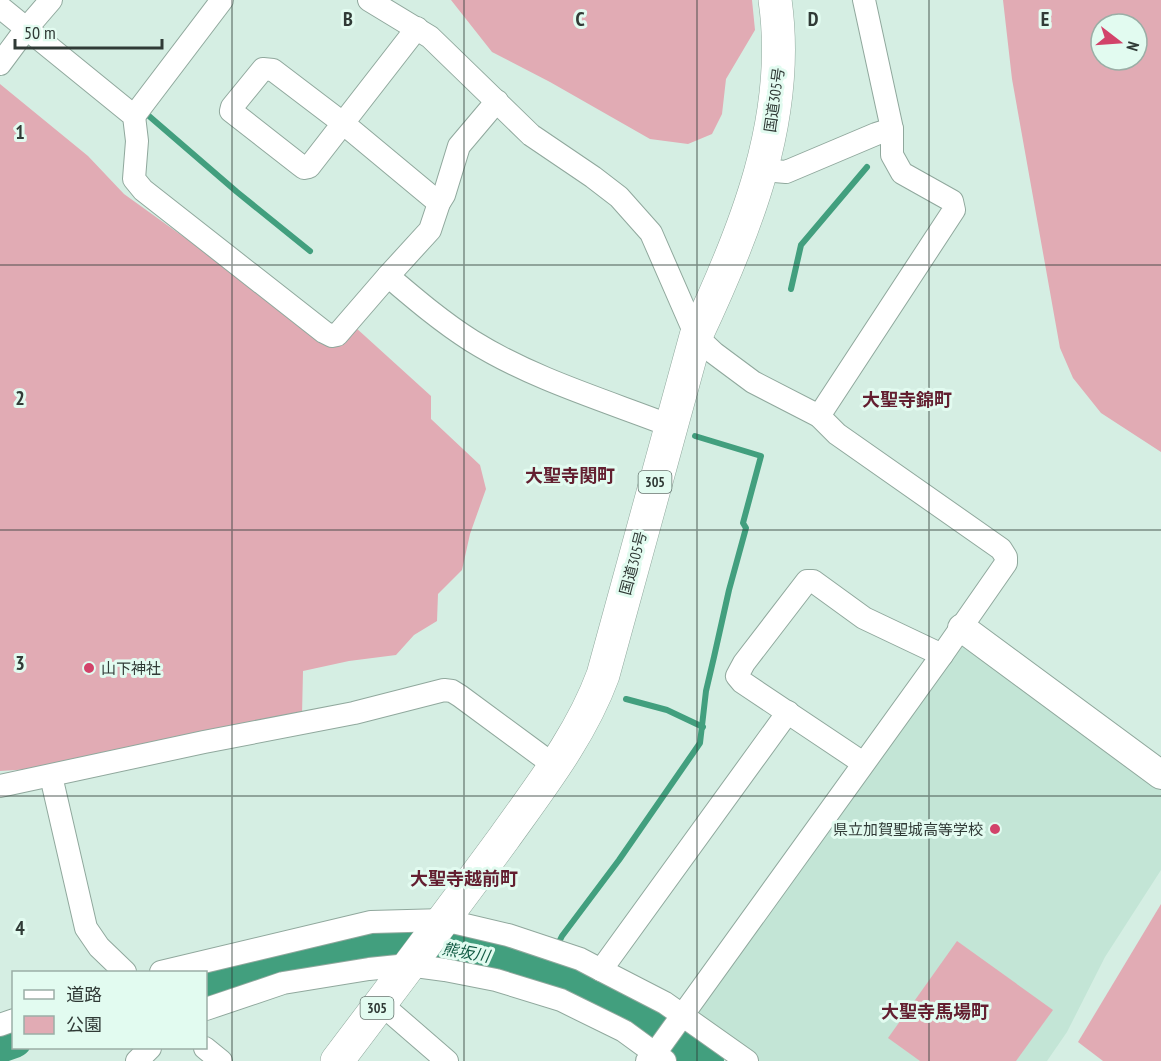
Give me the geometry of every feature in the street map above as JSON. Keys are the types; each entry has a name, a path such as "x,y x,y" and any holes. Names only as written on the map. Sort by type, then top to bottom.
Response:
{"highway":[{"name":"国道305号","path":"337,1061 441,924 555,766 581,727 593,703 603,675 696,336 716,294 761,170 770,133 779,76 775,0"}],"street":[{"path":"0,64 51,0"},
{"path":"222,0 134,116 137,141 134,179 143,190 332,336 337,334 430,230 444,195 459,146 497,101"},
{"path":"207,1009 283,983 412,960 445,970 529,988 561,1000 605,1020 657,1055 682,1016 1006,563 1006,557 1001,549 837,434 819,416 753,382 714,353 696,336 660,251 643,223 606,188 531,135 430,38 369,0"},
{"path":"819,416 954,210 952,201 902,173 892,154 892,129 864,0"},
{"path":"0,7 134,116"},
{"path":"417,28 344,124 309,167 304,168 231,111 263,69 273,70 344,124 439,203"},
{"path":"761,170 786,172 892,129"},
{"path":"388,276 472,341 520,367 671,426"},
{"path":"863,763 742,682 737,676 744,663 807,581 813,581 864,618 942,655"},
{"path":"962,627 1161,775"},
{"path":"0,786 204,742 354,713 444,690 452,691 460,696 555,766"},
{"path":"601,970 788,712"},
{"path":"51,776 86,928 99,947 124,971"},
{"path":"165,971 371,922 441,924 518,939 580,959 682,1016 747,1061"},
{"path":"381,1003 447,1061"},
{"path":"136,1061 148,1049"},
{"path":"207,1049 220,1061"}],"shaded area":[{"name":"県立加賀聖城高等学校","path":"962,647 974,649 1161,789 1161,870 1105,957 1067,1032 1047,1061 759,1061 696,1013"}],"green space":[{"path":"451,0 752,0 755,30 726,79 722,114 712,134 688,144 650,139 492,52"},
{"path":"1003,0 1161,0 1161,452 1101,413 1073,378 1060,348 1012,79"},
{"path":"0,84 88,156 124,194 206,253 320,341 355,327 431,396 431,419 480,465 486,489 470,534 462,570 438,594 437,621 414,635 396,655 349,661 303,671 302,715 47,768 0,771"},
{"path":"1161,904 1161,1061 1103,1061 1078,1042"},
{"path":"957,941 1053,1010 1016,1061 920,1061 888,1038"}],"waterway":[{"path":"142,110 310,251"},
{"path":"791,289 801,245 867,167"},
{"path":"543,974 562,936 619,860 700,743 706,691 746,528 743,523 761,456 695,436"},
{"path":"626,699 667,710 703,727"},
{"name":"熊坂川","path":"207,981 307,954 361,945 413,942 496,957 578,987 641,1015 706,1061"},
{"name":"熊坂川","path":"0,1045 12,1041"}],"place":[{"name":"山下神社","path":"89,668"},
{"name":"県立加賀聖城高等学校","path":"995,829"}],"district":[{"name":"大聖寺錦町","path":"907,399"},
{"name":"大聖寺関町","path":"570,475"},
{"name":"大聖寺越前町","path":"464,878"},
{"name":"大聖寺馬場町","path":"935,1011"}]}
